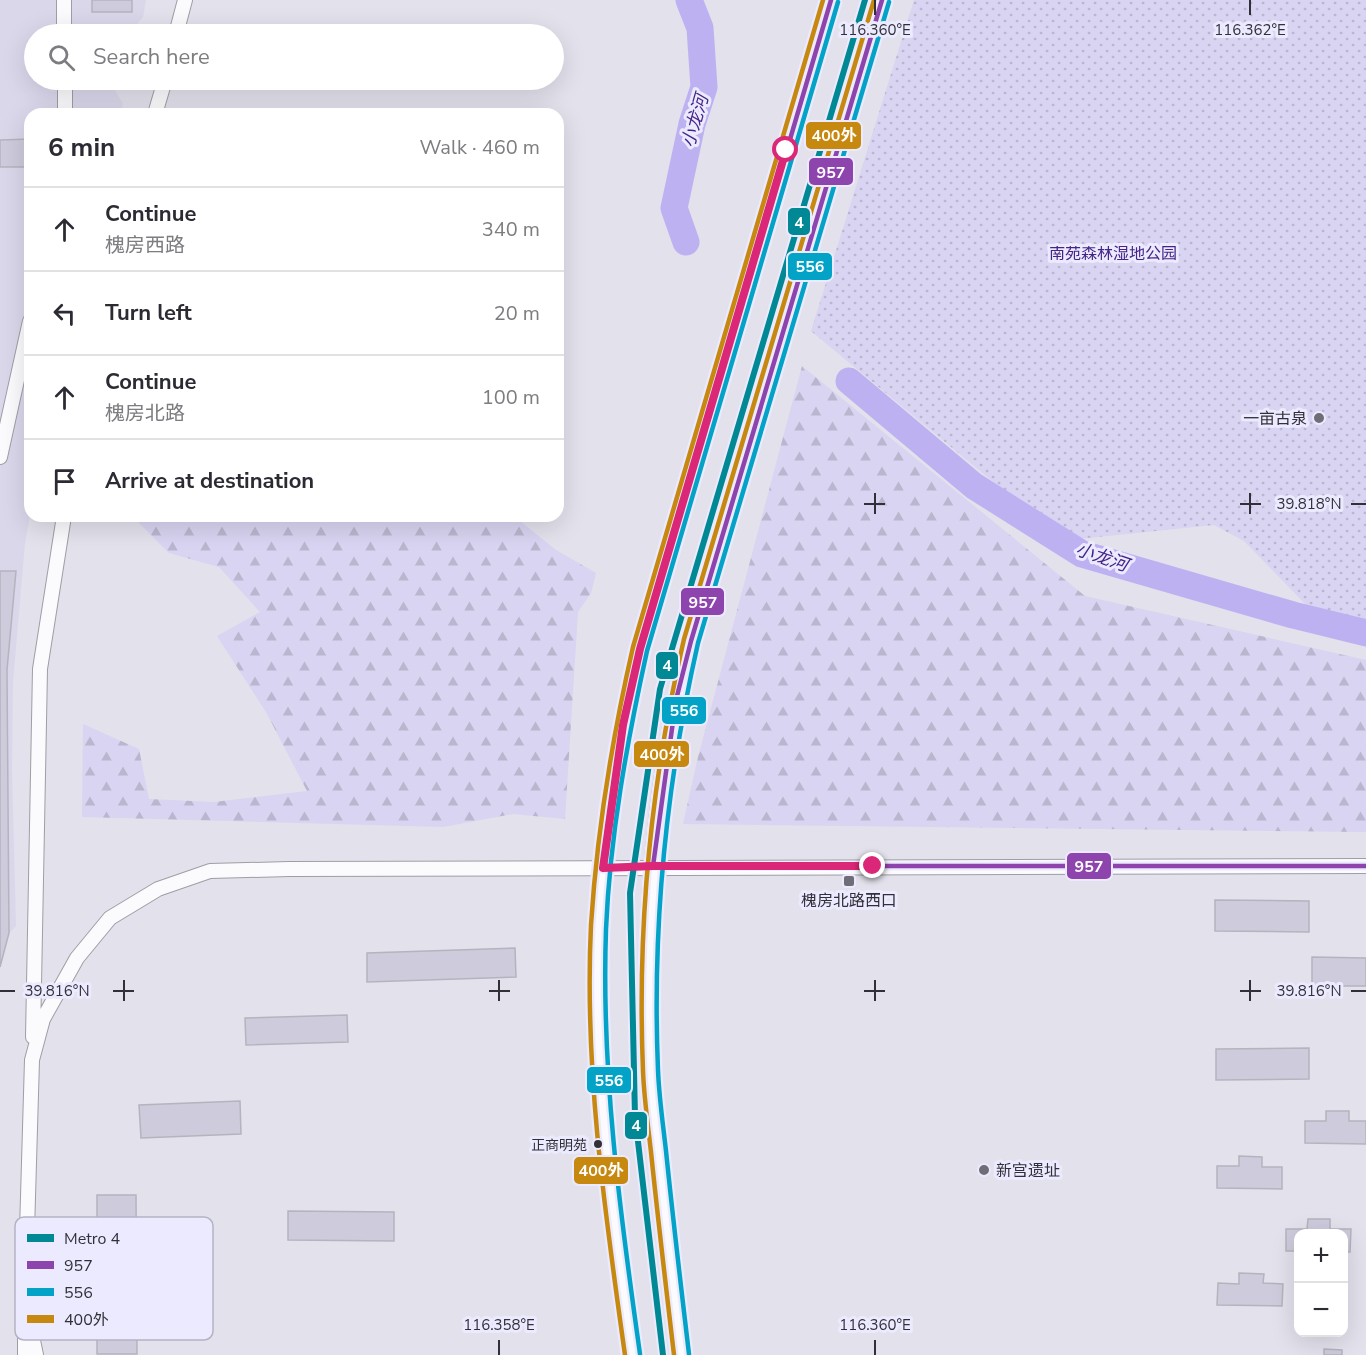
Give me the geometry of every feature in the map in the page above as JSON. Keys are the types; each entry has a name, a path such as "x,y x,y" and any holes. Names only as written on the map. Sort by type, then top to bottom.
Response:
{"main road":[{"path":"633,1355 615,1230 603,1081 599,956 603,868 623,725 640,649 831,0"},
{"path":"682,1355 650,1071 649,941 653,866 676,700 691,641 882,0"}],"street":[{"path":"64,0 64,24"},
{"path":"179,24 185,0"},
{"path":"65,90 65,108"},
{"path":"157,108 162,90"},
{"path":"0,457 24,348"},
{"path":"27,1217 40,669 63,522"},
{"path":"32,1060 43,1018 77,958 110,918 158,889 210,871 653,866 1366,866"},
{"path":"33,1340 36,1355"}],"shaded area":[{"path":"0,0 146,0 143,17 137,24 24,24 24,90 115,90 123,104 122,108 24,108 24,522 29,522 13,682 12,771 16,926 9,933 0,967"}],"green space":[{"name":"南苑森林湿地公园","path":"914,0 1366,0 1366,622 1312,611 1244,541 1214,525 1078,539 1039,520 811,331"},
{"path":"802,366 1085,596 1366,660 1366,832 683,824 698,757"},
{"path":"138,522 521,522 556,550 596,573 591,593 578,612 565,819 513,814 443,827 82,817 83,724 139,749 149,799 214,802 307,791 266,712 217,636 260,612 219,567 169,553"}],"building":[{"path":"92,0 132,0 132,12 92,12"},
{"path":"24,139 24,167 0,167 0,140"},
{"path":"0,571 16,571 7,670 9,933 0,967"},
{"path":"1215,900 1309,901 1309,932 1215,931"},
{"path":"515,948 516,977 367,982 367,953"},
{"path":"1312,957 1366,958 1366,986 1312,986"},
{"path":"347,1015 348,1042 246,1045 245,1018"},
{"path":"1309,1048 1309,1079 1216,1080 1216,1049"},
{"path":"240,1101 241,1134 141,1138 139,1105"},
{"path":"1326,1111 1349,1111 1349,1121 1366,1121 1366,1144 1305,1143 1305,1121 1326,1121"},
{"path":"1239,1156 1262,1157 1262,1167 1282,1167 1282,1189 1217,1188 1217,1166 1239,1166"},
{"path":"97,1195 136,1195 136,1217 97,1217"},
{"path":"288,1211 394,1212 394,1241 288,1240"},
{"path":"1308,1219 1330,1219 1330,1229 1307,1229"},
{"path":"1286,1229 1294,1229 1294,1251 1286,1251"},
{"path":"1348,1229 1351,1229 1350,1252 1348,1252"},
{"path":"1239,1273 1264,1274 1263,1283 1283,1284 1282,1306 1217,1305 1218,1283 1239,1284"},
{"path":"97,1340 137,1340 137,1354 97,1354"},
{"path":"1324,1349 1342,1350 1342,1355 1324,1355"}],"waterway":[{"name":"小龙河","path":"686,242 674,208 692,124 704,87 700,28 689,0"},
{"name":"小龙河","path":"849,381 974,486 1082,554 1293,615 1366,633"}],"metro line":[{"name":"4","path":"663,1355 635,1116 630,893 660,689 865,0"}],"transit line":[{"name":"400外","path":"625,1355 598,1141 591,1033 591,925 606,785 633,647 823,0"},
{"name":"957","path":"831,0 640,649 623,725 603,869 653,866 1366,866"},
{"name":"400外","path":"674,1355 643,1071 642,962 655,800 684,639 874,0"},
{"name":"957","path":"653,866 676,700 691,641 882,0"},
{"name":"556","path":"640,1354 619,1195 606,1036 606,929 611,859 620,789 647,651 838,2"},
{"name":"556","path":"689,1354 658,1070 657,962 660,909 677,749 698,643 889,2"}],"place":[{"name":"一亩古泉","path":"1319,418"},
{"name":"槐房北路西口","path":"849,881"},
{"name":"正商明苑","path":"598,1144"},
{"name":"新宫遗址","path":"984,1170"}],"route":[{"path":"786,150 640,649 623,725 603,868 873,866"}]}
